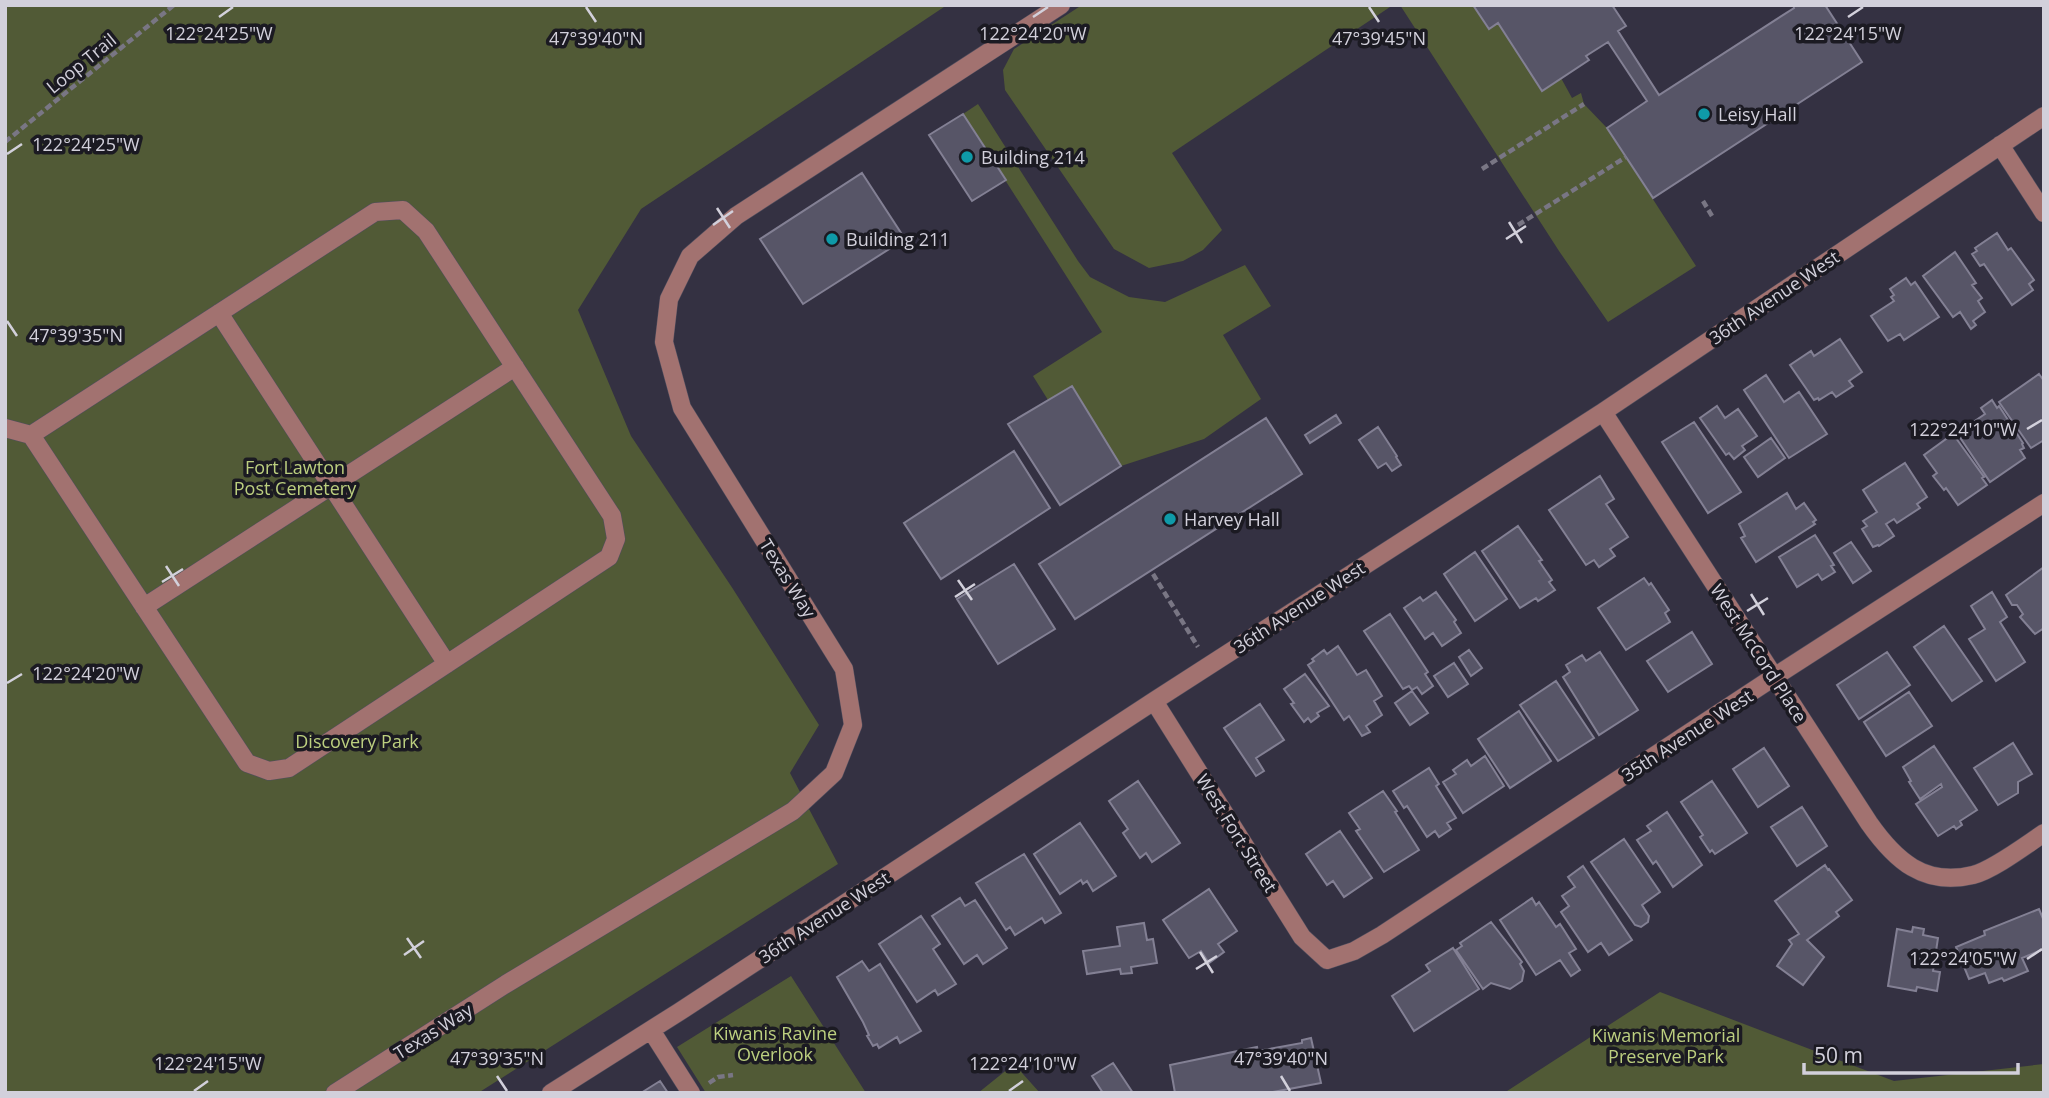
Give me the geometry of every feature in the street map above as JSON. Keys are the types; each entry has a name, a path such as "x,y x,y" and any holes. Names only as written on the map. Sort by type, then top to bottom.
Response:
{"street":[{"name":"Texas Way","path":"335,1093 518,977 793,811 834,773 853,725 844,669 681,408 664,342 669,299 690,256 736,216 1061,5"},
{"name":"36th Avenue West","path":"551,1093 1603,412 2044,116"},
{"path":"2000,145 2044,213"},
{"path":"5,428 31,435 247,763 269,771 289,768 609,558 616,539 611,516 426,231 403,210 375,212 31,435"},
{"path":"219,313 447,664"},
{"path":"144,607 514,367"},
{"name":"West McCord Place","path":"1603,412 1881,840 1898,859 1913,869 1933,876 1951,878 1975,875 2044,833"},
{"name":"35th Avenue West","path":"1327,960 1354,951 1382,935 2044,503"},
{"name":"West Fort Street","path":"1154,701 1302,937 1327,960"},
{"path":"651,1030 691,1093"}],"path":[{"name":"Loop Trail","path":"5,142 174,5"},
{"path":"1482,169 1584,104"},
{"path":"1518,225 1626,157"},
{"path":"1703,201 1712,216"},
{"path":"1153,574 1210,665"}],"green space":[{"name":"Discovery Park","path":"5,5 947,5 641,209 578,310 631,436 819,725 790,773 838,864 478,1093 5,1093"},
{"path":"1082,5 1393,5 1172,153 1222,230 1203,250 1183,261 1149,268 1114,249 1005,90 1003,70 1014,49"},
{"path":"1400,5 1473,5 1488,29 1498,23 1542,90 1561,78 1572,98 1581,93 1584,104 1607,128 1696,266 1608,322"},
{"path":"978,104 1090,277 1129,297 1165,302 1245,265 1271,306 1223,335 1261,399 1204,439 1121,466 1072,386 1048,400 1033,376 1102,332 963,114"},
{"name":"Kiwanis Ravine Overlook","path":"791,976 866,1093 706,1093 677,1047"},
{"name":"Kiwanis Memorial Preserve Park","path":"1660,992 1894,1081 2044,1064 2044,1093 1504,1093"},
{"path":"1014,1064 1040,1093 978,1093"}],"building":[{"name":"Leisy Hall","path":"1473,5 1612,5 1626,26 1618,31 1659,95 1794,8 1793,5 1825,5 1862,62 1653,198 1607,128 1647,101 1608,42 1586,56 1589,60 1542,91 1498,23 1489,29"},
{"name":"Building 214","path":"963,114 1006,180 972,201 929,135"},
{"name":"Building 211","path":"862,173 905,239 803,304 760,239"},
{"path":"1997,233 2034,280 2029,284 2033,290 2012,305 1984,264 1980,266 1972,254 1977,251 1975,248"},
{"path":"1955,252 1976,283 1972,285 1982,298 1978,301 1985,312 1973,321 1976,325 1971,329 1960,312 1953,317 1923,276"},
{"path":"1906,278 1911,285 1915,282 1939,317 1904,340 1900,334 1888,341 1871,316 1894,301 1890,289"},
{"path":"1840,339 1862,372 1849,381 1853,386 1836,397 1832,392 1814,400 1790,365 1811,351 1814,356"},
{"path":"2039,374 2044,381 2044,440 2031,448 1999,402"},
{"path":"1766,375 1784,402 1799,392 1827,434 1789,458 1744,390"},
{"path":"1072,386 1121,466 1060,505 1008,424"},
{"path":"1992,400 1997,408 1999,406 2023,443 2024,448 2020,450 2025,458 1990,482 1957,433 1985,414 1981,408"},
{"path":"1717,406 1725,418 1738,409 1757,436 1742,446 1745,450 1734,459 1729,453 1726,455 1700,418"},
{"path":"1336,415 1341,423 1310,443 1305,435"},
{"name":"Harvey Hall","path":"1266,418 1302,474 1075,619 1039,564"},
{"path":"1694,422 1741,492 1708,513 1662,442"},
{"path":"1378,427 1401,465 1392,471 1386,463 1378,468 1359,440"},
{"path":"1953,434 1987,485 1958,505 1933,476 1937,473 1924,455"},
{"path":"1771,438 1785,458 1758,477 1744,457"},
{"path":"1014,451 1050,508 941,579 904,523"},
{"path":"1905,463 1927,497 1917,504 1920,508 1897,523 1894,519 1886,524 1894,536 1873,547 1862,529 1867,526 1863,521 1877,512 1863,490"},
{"path":"1600,476 1614,499 1606,504 1628,537 1610,549 1615,556 1599,567 1594,560 1586,565 1549,510"},
{"path":"1787,493 1796,509 1804,503 1816,520 1813,522 1815,524 1756,562 1741,538 1745,536 1739,524"},
{"path":"1518,526 1542,560 1539,561 1552,580 1549,582 1555,590 1520,608 1482,551"},
{"path":"1815,535 1834,565 1831,566 1835,572 1822,580 1818,574 1797,587 1779,557"},
{"path":"1851,542 1871,571 1853,583 1834,553"},
{"path":"1475,552 1507,599 1475,621 1444,574"},
{"path":"1014,564 1055,629 998,664 957,599"},
{"path":"2044,567 2044,628 2035,634 2020,617 2023,614 2017,605 2012,605 2006,595"},
{"path":"1644,578 1649,585 1651,583 1669,610 1665,613 1670,622 1626,650 1598,608"},
{"path":"1436,592 1456,620 1454,622 1461,633 1442,646 1433,633 1425,639 1404,608 1420,597 1423,601"},
{"path":"1992,592 2007,617 2000,622 2025,662 1996,681 1969,639 1985,629 1971,606"},
{"path":"1390,614 1428,672 1425,674 1433,686 1422,694 1417,687 1412,690 1409,686 1403,689 1364,631"},
{"path":"1944,626 1982,681 1952,701 1914,647"},
{"path":"1692,632 1712,664 1668,692 1647,661"},
{"path":"1338,646 1357,675 1366,670 1382,696 1374,701 1382,715 1366,726 1370,732 1362,736 1349,716 1344,720 1308,665 1324,650 1327,654"},
{"path":"1469,650 1482,668 1471,676 1459,657"},
{"path":"1600,652 1638,710 1599,735 1563,677 1570,672 1566,665 1582,655 1586,661"},
{"path":"1887,652 1910,685 1859,719 1837,685"},
{"path":"1454,663 1468,684 1448,697 1434,676"},
{"path":"1305,674 1329,706 1317,713 1319,716 1311,722 1308,718 1304,722 1284,689"},
{"path":"1556,681 1594,738 1558,761 1520,705"},
{"path":"1412,691 1428,713 1410,725 1395,703"},
{"path":"1909,692 1932,726 1886,756 1864,722"},
{"path":"1260,704 1284,740 1256,758 1264,771 1256,776 1224,728"},
{"path":"1519,711 1551,761 1510,788 1478,739"},
{"path":"2013,743 2032,774 2018,782 2018,793 1998,805 1974,768"},
{"path":"1934,746 1977,810 1960,821 1962,825 1956,829 1954,826 1938,836 1916,804 1942,787 1941,784 1920,799 1903,767"},
{"path":"1764,748 1789,786 1758,807 1733,769"},
{"path":"1485,756 1504,786 1463,813 1443,782 1456,774 1453,770 1467,760 1471,766"},
{"path":"1429,768 1439,784 1436,786 1456,818 1447,823 1451,829 1439,837 1435,831 1427,837 1407,806 1404,808 1393,791"},
{"path":"1138,781 1180,843 1152,862 1146,853 1140,858 1123,833 1128,829 1109,801"},
{"path":"1712,781 1747,833 1715,854 1712,850 1710,852 1700,837 1703,835 1681,802"},
{"path":"1383,791 1419,850 1384,872 1356,831 1360,829 1349,813"},
{"path":"1802,807 1827,846 1797,866 1771,827"},
{"path":"1667,812 1702,865 1673,887 1656,861 1653,864 1637,840 1651,831 1647,826"},
{"path":"1080,823 1116,876 1093,891 1087,881 1083,884 1081,880 1060,894 1034,854"},
{"path":"1340,831 1372,878 1344,897 1333,881 1327,885 1306,854"},
{"path":"1624,839 1660,892 1642,905 1649,916 1648,922 1641,927 1635,925 1591,862"},
{"path":"1024,854 1061,913 1045,923 1042,918 1015,935 1010,927 1006,930 976,883"},
{"path":"1825,865 1852,900 1836,912 1839,916 1807,940 1824,957 1803,985 1777,966 1792,944 1789,940 1799,934 1775,901"},
{"path":"1583,866 1632,940 1609,955 1601,943 1588,952 1561,912 1569,906 1562,896 1575,887 1568,877"},
{"path":"1209,889 1237,931 1218,944 1224,952 1209,963 1201,951 1189,958 1163,920"},
{"path":"960,898 965,906 975,900 1007,948 983,964 977,955 964,964 932,916"},
{"path":"1532,898 1536,905 1539,902 1556,927 1560,924 1576,949 1569,953 1580,970 1571,976 1560,960 1536,975 1500,920"},
{"path":"2039,909 2044,921 2044,949 2022,958 2028,971 2004,981 2002,978 1989,983 1985,973 1969,979 1956,947 1985,935 1984,931"},
{"path":"921,916 940,944 933,949 956,984 938,995 935,990 917,1002 879,944"},
{"path":"1491,922 1522,962 1522,981 1510,989 1491,983 1483,989 1456,950 1462,946 1460,943"},
{"path":"1144,923 1147,940 1153,939 1157,963 1131,967 1132,973 1121,974 1120,969 1087,974 1083,951 1120,946 1117,927"},
{"path":"1913,927 1924,929 1923,935 1938,938 1933,971 1940,972 1937,991 1917,987 1916,991 1888,986 1897,929 1912,932"},
{"path":"1453,948 1479,989 1414,1031 1392,996 1430,971 1426,965"},
{"path":"862,961 869,971 880,964 921,1031 900,1043 897,1037 879,1048 877,1044 873,1046 863,1022 837,977"},
{"path":"1311,1038 1321,1083 1268,1093 1175,1093 1170,1065 1257,1047 1258,1051 1302,1043 1302,1040"},
{"path":"1113,1063 1133,1093 1103,1093 1092,1076"},
{"path":"660,1081 668,1093 641,1093"}],"place":[{"name":"Leisy Hall","path":"1704,114"},
{"name":"Building 214","path":"967,157"},
{"name":"Building 211","path":"832,239"},
{"name":"Harvey Hall","path":"1170,519"}],"park label":[{"name":"Fort Lawton Post Cemetery","path":"295,477"}]}
